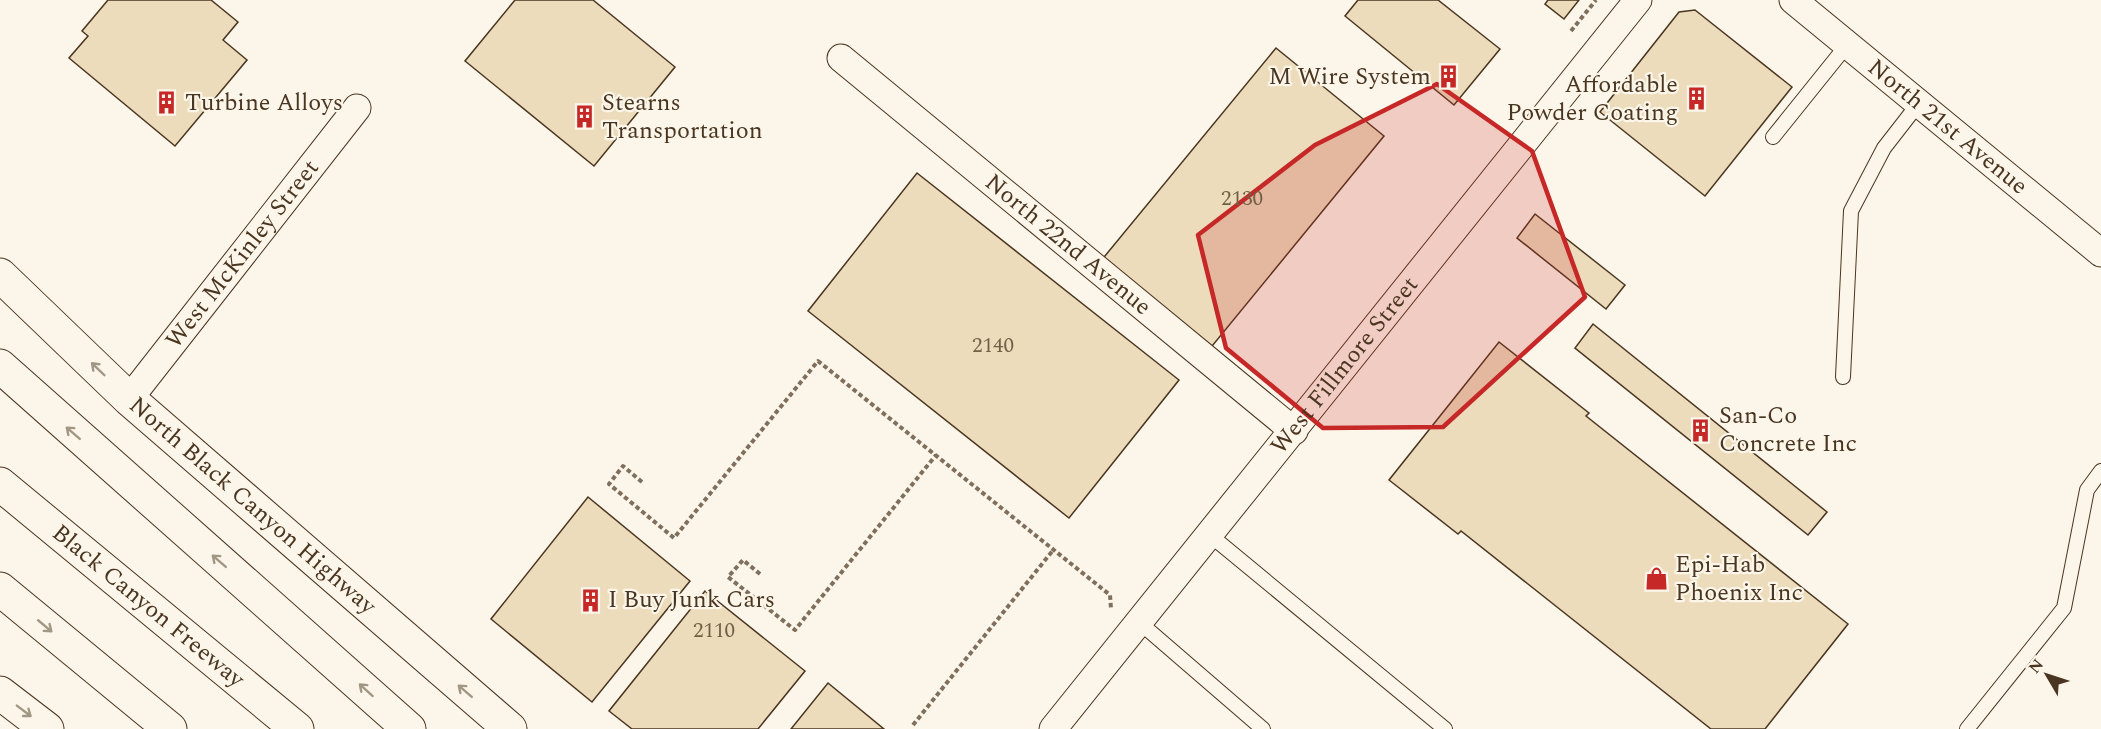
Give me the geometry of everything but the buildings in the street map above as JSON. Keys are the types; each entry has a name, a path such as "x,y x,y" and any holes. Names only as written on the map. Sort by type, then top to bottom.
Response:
{"main road":[{"name":"North Black Canyon Highway","path":"0,274 129,399 510,729"},
{"path":"0,366 409,729"},
{"name":"Black Canyon Freeway","path":"0,484 297,729"},
{"path":"0,589 170,729"},
{"path":"0,693 47,729"}],"street":[{"name":"West Fillmore Street","path":"1053,729 1638,0"},
{"name":"North 21st Avenue","path":"1793,0 2101,253"},
{"name":"North 22nd Avenue","path":"841,58 1294,431"},
{"name":"West McKinley Street","path":"129,399 357,108"}],"lane":[{"path":"1773,137 1847,45"},
{"path":"1843,377 1851,211 1884,148 1919,103"},
{"path":"1967,729 2064,608 2087,490 2101,471"},
{"path":"1210,535 1445,729"},
{"path":"1139,622 1263,729"}],"path":[{"path":"1571,31 1596,0"},
{"path":"642,482 623,465 609,484 674,538 818,361 1110,595 1111,609"},
{"path":"760,574 743,560 728,577 795,630 936,455"},
{"path":"913,725 1054,549"}],"highlighted area":[{"path":"1437,84 1532,151 1585,297 1443,427 1323,428 1226,348 1198,235 1315,145"}],"place":[{"name":"M Wire System","path":"1449,77"},
{"name":"Affordable Powder Coating","path":"1696,99"},
{"name":"Turbine Alloys","path":"167,103"},
{"name":"Stearns Transportation","path":"584,117"},
{"name":"San-Co Concrete Inc","path":"1701,430"},
{"name":"Epi-Hab Phoenix Inc","path":"1657,579"},
{"name":"I Buy Junk Cars","path":"590,600"}]}
